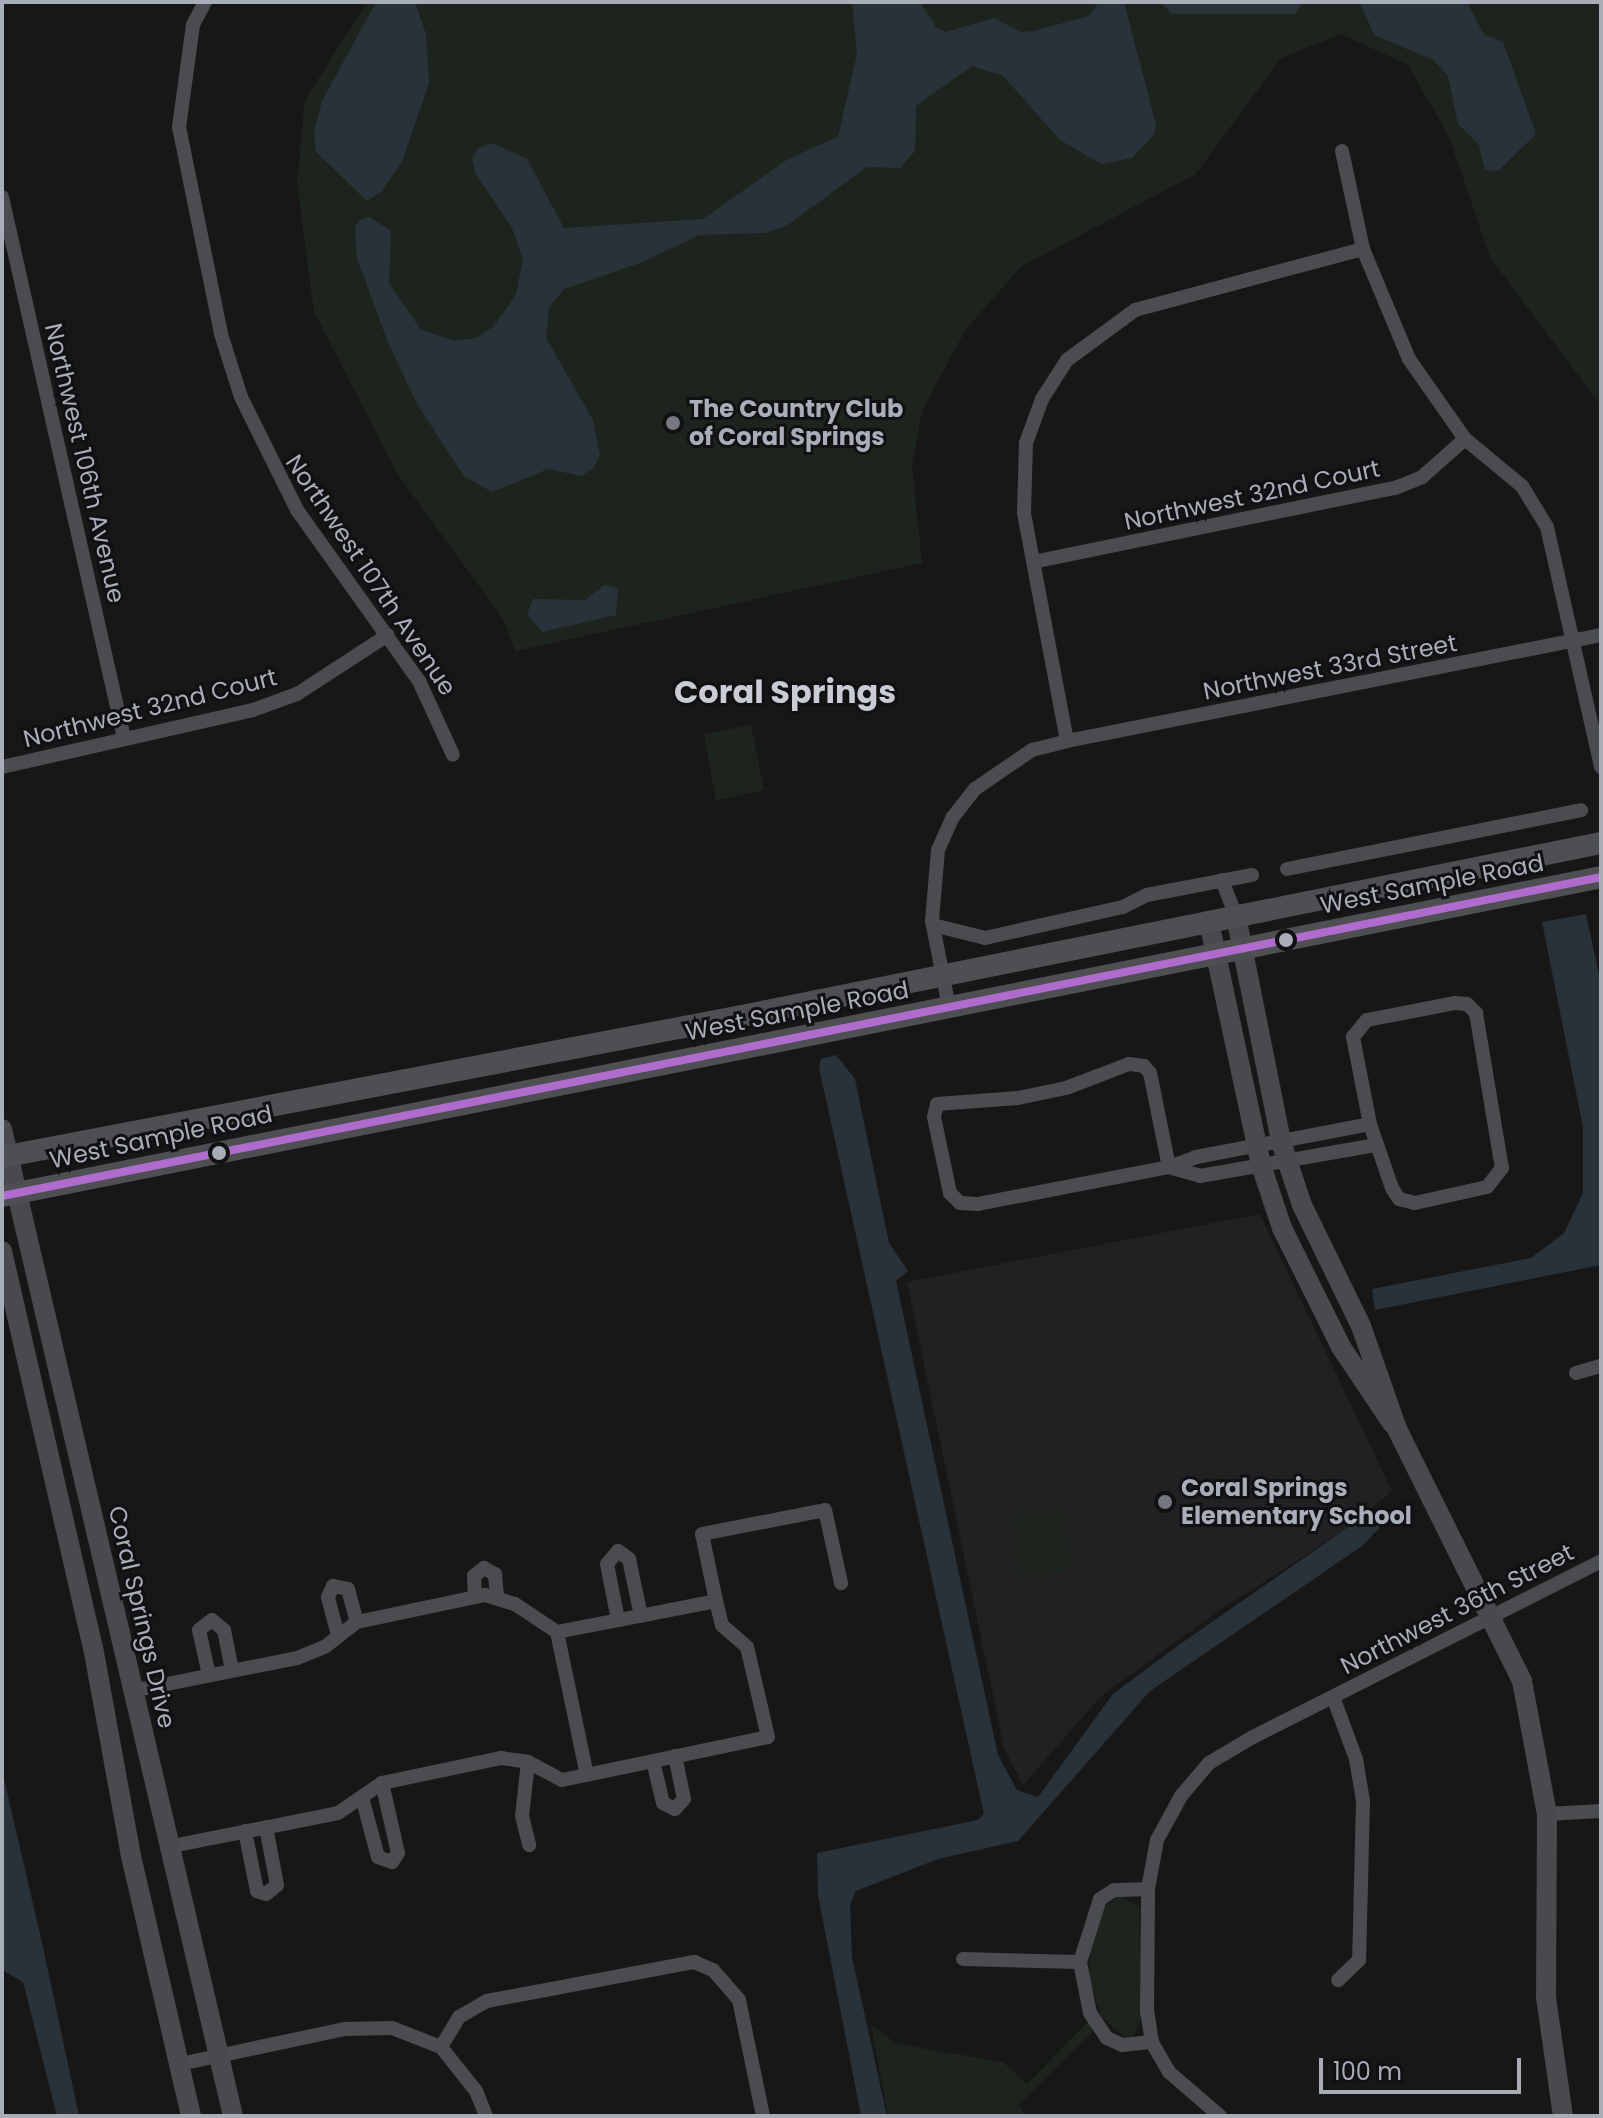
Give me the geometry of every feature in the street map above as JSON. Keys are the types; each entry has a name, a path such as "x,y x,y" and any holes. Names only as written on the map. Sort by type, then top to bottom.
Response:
{"main road":[{"name":"West Sample Road","path":"5,1157 1601,843"},
{"name":"West Sample Road","path":"9,1194 1601,877"},
{"path":"1236,916 1281,1142 1312,1230 1365,1337 1397,1429 1522,1681 1547,1814 1546,1997 1563,2116"},
{"path":"1209,922 1258,1155 1289,1247 1357,1375 1397,1429"},
{"name":"Coral Springs Drive","path":"2,1129 9,1194 172,1846 233,2116"},
{"path":"2,1251 94,1650 131,1856 191,2116"}],"street":[{"name":"Northwest 107th Avenue","path":"205,2 193,25 179,127 221,334 269,462 297,510 388,635 435,709 453,755"},
{"path":"1342,151 1363,249 1409,359 1465,439 1537,505 1574,641 1601,767"},
{"name":"Northwest 106th Avenue","path":"2,197 124,738"},
{"path":"1067,741 1023,502 1026,443 1042,399 1067,360 1135,310 1363,249"},
{"name":"Northwest 32nd Court","path":"1033,562 1395,488 1422,477 1465,439"},
{"name":"Northwest 32nd Court","path":"2,767 253,710 297,694 388,635"},
{"name":"Northwest 33rd Street","path":"949,1007 933,925 934,872 953,817 1002,767 1067,741 1601,635"},
{"path":"1287,869 1581,810"},
{"path":"933,925 985,938 1252,875"},
{"path":"1222,880 1236,916"},
{"path":"1467,1004 1476,1013 1494,1095 1502,1168 1498,1180 1487,1187 1415,1203 1399,1199 1376,1145 1353,1037 1357,1026 1467,1004"},
{"path":"1169,1167 1150,1073 1144,1066 1129,1064 1066,1088 1018,1098 937,1104 934,1117 950,1193 960,1203 978,1204 1169,1167 1258,1155 1281,1142 1370,1124"},
{"path":"1258,1155 1287,1163 1376,1145"},
{"path":"1576,1373 1601,1366"},
{"path":"172,1846 338,1813 382,1783 501,1758 528,1762 553,1779 587,1775 768,1737 747,1647 722,1625 702,1534 825,1510 841,1583"},
{"path":"618,1620 607,1564 618,1551 629,1559 641,1616"},
{"name":"Northwest 36th Street","path":"1152,2042 1148,1889 1157,1840 1181,1796 1209,1763 1601,1561"},
{"path":"475,1596 474,1576 484,1568 495,1574 497,1596"},
{"path":"338,1635 328,1597 333,1586 348,1589 357,1622"},
{"path":"132,1691 297,1658 357,1622 475,1596 497,1596 557,1632 716,1601"},
{"path":"209,1675 199,1630 212,1620 224,1630 232,1670"},
{"path":"557,1632 587,1775"},
{"path":"1333,1697 1356,1759 1363,1801 1359,1960 1338,1980"},
{"path":"653,1761 663,1803 675,1809 684,1799 675,1756"},
{"path":"528,1762 522,1816 529,1845"},
{"path":"362,1797 378,1857 392,1862 398,1853 382,1783"},
{"path":"1547,1814 1601,1811"},
{"path":"245,1831 257,1891 266,1894 277,1885 266,1827"},
{"path":"1148,1889 1114,1890 1100,1899 1080,1962 1090,2013 1107,2038 1122,2045 1152,2042 1169,2072 1220,2116"},
{"path":"963,1959 1080,1962"},
{"path":"441,2047 459,2017 487,2001 694,1962 713,1970 739,2000 763,2116"},
{"path":"180,2064 345,2029 392,2028 441,2047 476,2091 486,2116"}],"shaded area":[{"name":"The Country Club of Coral Springs","path":"367,2 1601,2 1601,406 1490,257 1449,137 1408,65 1341,34 1281,58 1196,174 1022,266 966,329 922,411 912,466 922,563 515,651 504,620 398,475 314,312 297,183 305,100"},
{"path":"376,2 415,2 426,34 429,83 402,162 381,192 367,201 316,152 314,131 322,101"},
{"path":"852,2 920,2 936,27 945,32 994,18 1021,32 1089,16 1099,2 1124,2 1156,125 1153,136 1132,158 1101,164 1060,140 1003,76 972,66 916,106 915,151 900,168 867,167 786,226 765,233 699,235 643,262 564,289 549,307 546,338 593,420 600,456 594,467 582,476 548,469 492,492 464,476 417,404 387,340 357,258 355,227 360,220 369,217 391,231 389,283 421,330 455,341 476,338 493,327 516,295 523,258 512,228 475,173 472,159 478,148 493,143 527,159 564,228 703,219 788,159 838,137 857,54"},
{"path":"1160,2 1303,2 1295,14 1172,14"},
{"path":"1360,2 1467,2 1484,35 1503,42 1536,134 1498,171 1485,170 1479,145 1458,124 1448,76 1433,60 1374,35"},
{"path":"604,585 618,588 616,615 542,632 527,614 533,599 585,600"},
{"path":"751,725 764,790 716,801 704,734"},
{"path":"1586,914 1601,984 1601,1265 1375,1310 1372,1289 1531,1258 1564,1233 1583,1193 1583,1127 1542,922"},
{"path":"836,1055 855,1079 889,1243 908,1271 896,1281 998,1755 1017,1790 1038,1797 1113,1694 1176,1647 1363,1517 1376,1517 1381,1526 1362,1546 1150,1691 1018,1841 938,1859 856,1891 850,1904 852,1957 887,2116 861,2116 818,1895 817,1853 978,1820 984,1814 819,1068 821,1059"},
{"name":"Coral Springs Elementary School","path":"1260,1214 1392,1491 1348,1528 1217,1612 1100,1697 1023,1785 1004,1748 907,1282"},
{"path":"1061,1507 1073,1569 1022,1579 1010,1517"},
{"path":"2,1770 79,2116 57,2116 23,1982 2,1970"},
{"path":"1120,1896 1139,1906 1141,2020 1133,2036 1125,2038 1101,2016 1089,1977 1090,1943 1102,1908"},
{"path":"1089,2021 1093,2032 1019,2104 1025,2116 888,2116 871,2025 897,2044 1003,2062 1027,2084"}],"transit line":[{"path":"2,1196 1601,877"}],"place":[{"name":"The Country Club of Coral Springs","path":"673,423"},
{"name":"Coral Springs Elementary School","path":"1165,1502"}],"district":[{"name":"Coral Springs","path":"785,692"}]}
